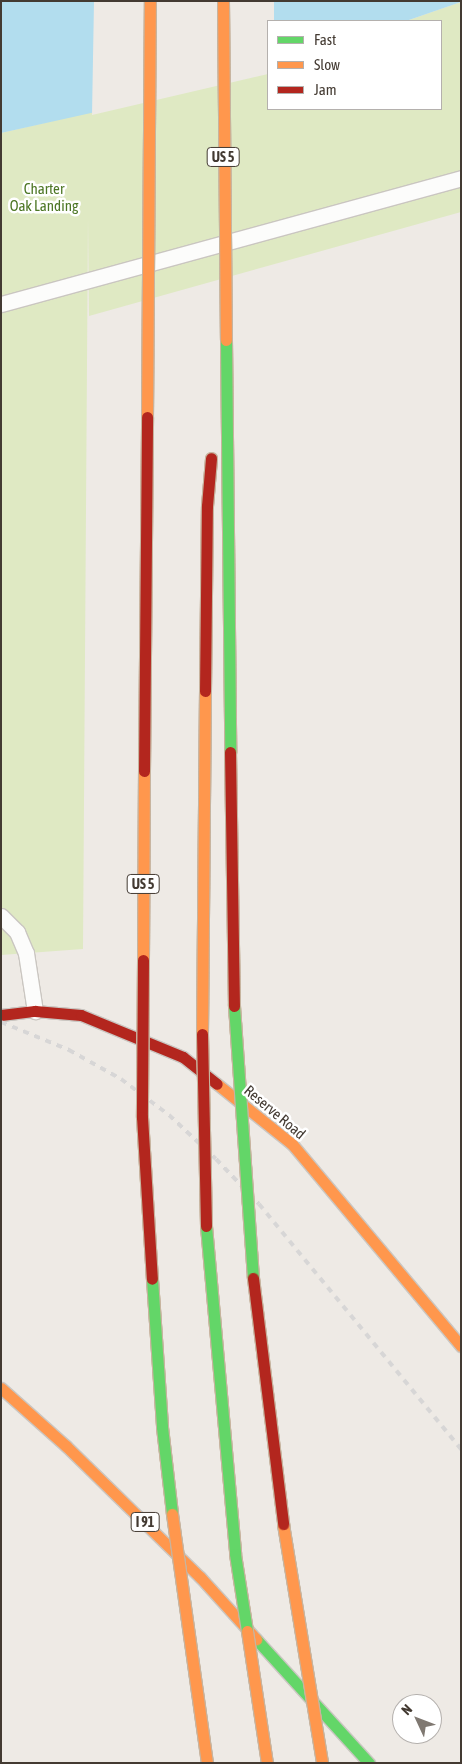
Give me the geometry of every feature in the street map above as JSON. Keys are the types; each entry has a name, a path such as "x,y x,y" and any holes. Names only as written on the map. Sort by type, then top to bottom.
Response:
{"main road":[{"name":"US 5","path":"150,1 142,1117 162,1427 180,1589 207,1763"},
{"name":"US 5","path":"223,1 232,933 240,1120 270,1439 292,1594 322,1763"},
{"path":"214,429 225,314"},
{"path":"212,448 207,506 201,983 208,1250 233,1544 267,1763"},
{"name":"Reserve Road","path":"1,1015 36,1011 80,1015 184,1057 292,1144 461,1346"},
{"name":"I 91","path":"1,1388 130,1508 222,1601 296,1680 369,1763"},
{"path":"296,1680 316,1740 328,1763"}],"lane":[{"path":"1,304 461,178"},
{"path":"1,916 17,932 26,953 36,1011"}],"green space":[{"name":"Charter Oak Landing","path":"461,2 461,212 89,316 88,218 83,949 1,955 1,133 267,71 267,110 442,110 442,20 409,20"}],"water":[{"path":"1,1 461,1 409,20 267,20 253,77 1,133"}],"pier":[{"path":"94,1 274,1 274,20 267,20 267,74 92,115"}],"railway":[{"path":"1,1022 69,1050 121,1079 169,1115 216,1159 259,1204 461,1449"}],"traffic: fast":[{"path":"226,340 230,752"},
{"path":"234,1006 253,1278"},
{"path":"206,1226 235,1554 247,1631"},
{"path":"152,1279 162,1427 172,1514"},
{"path":"256,1639 369,1763"}],"traffic: slow":[{"path":"147,417 150,1"},
{"path":"223,1 226,340"},
{"path":"202,1034 205,691"},
{"path":"143,960 144,771"},
{"path":"217,1084 292,1144 461,1346"},
{"path":"1,1388 66,1446 200,1577 256,1639"},
{"path":"172,1514 207,1763"},
{"path":"283,1524 322,1763"},
{"path":"247,1631 267,1763"}],"traffic: jam":[{"path":"144,771 147,417"},
{"path":"205,691 207,506 211,458"},
{"path":"230,752 234,1006"},
{"path":"143,960 142,1117 152,1279"},
{"path":"1,1015 35,1011 81,1015 183,1057 217,1084"},
{"path":"202,1034 206,1226"},
{"path":"253,1278 283,1524"}]}
